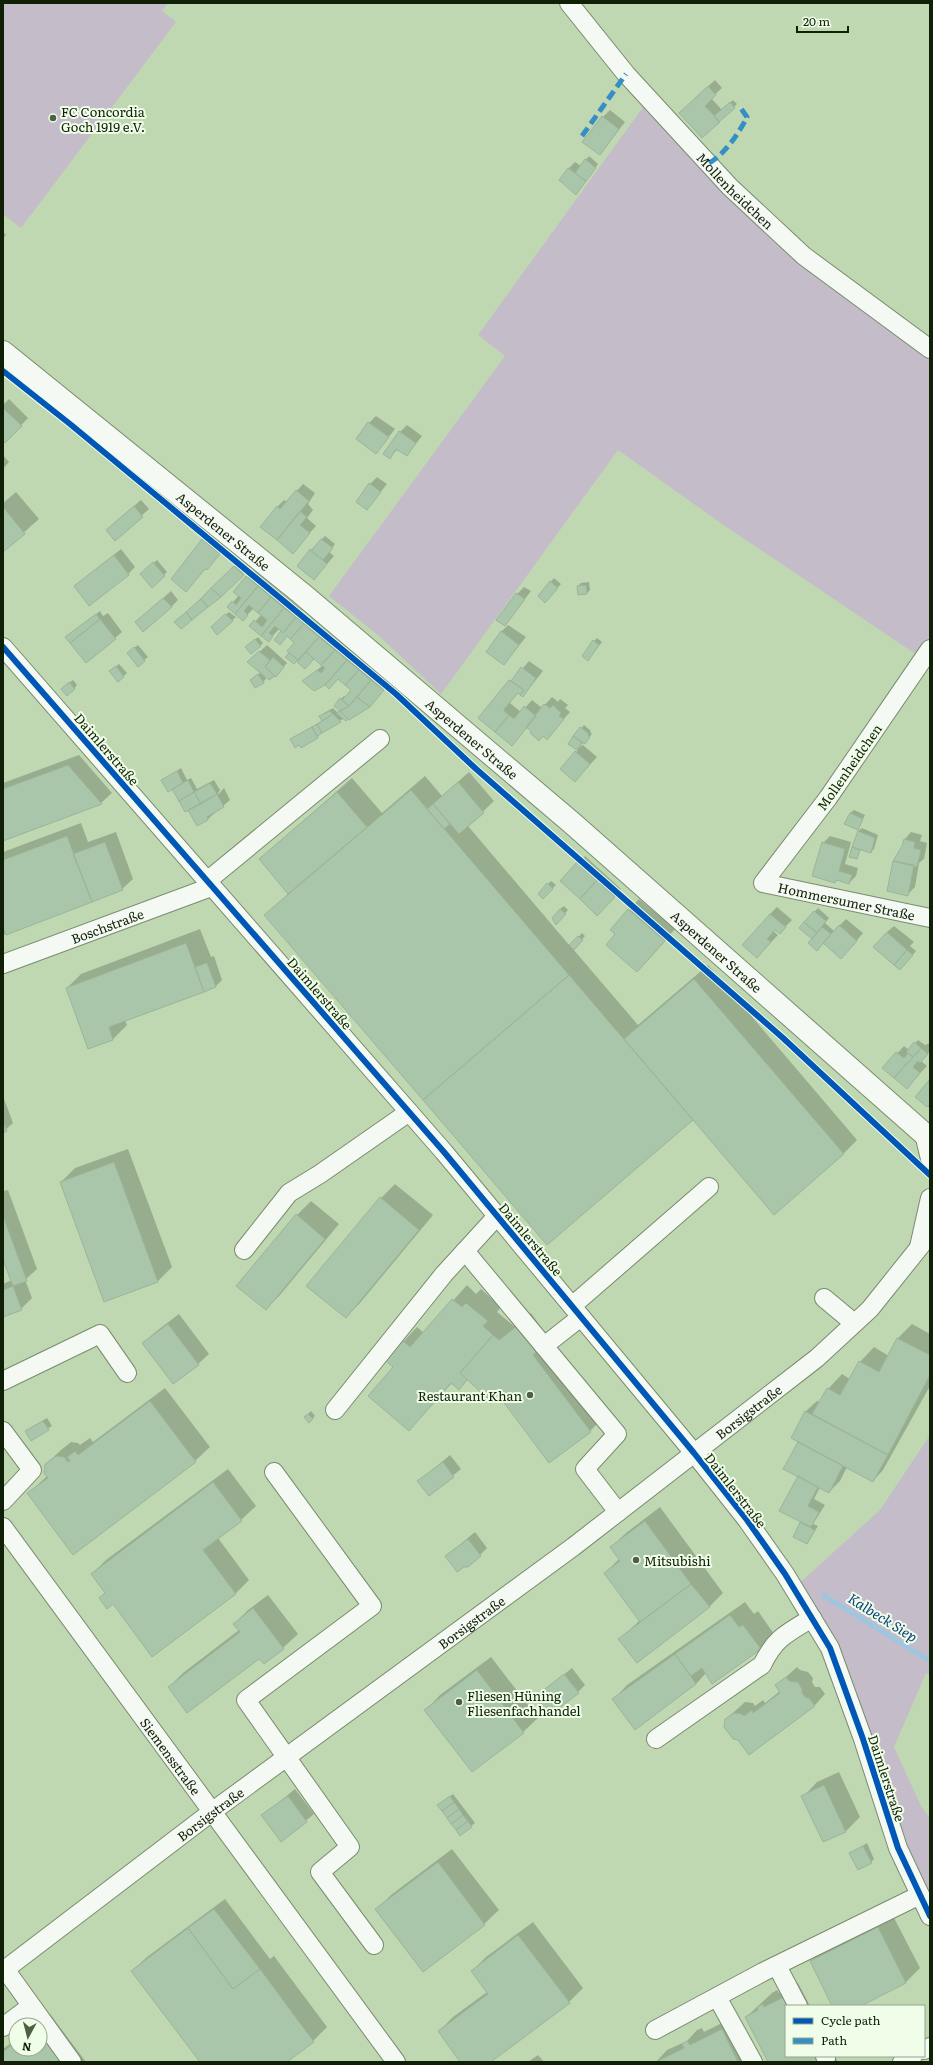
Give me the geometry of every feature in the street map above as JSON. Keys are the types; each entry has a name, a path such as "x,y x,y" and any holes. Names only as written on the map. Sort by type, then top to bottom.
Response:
{"main road":[{"name":"Asperdener Straße","path":"3,352 313,603 572,823 927,1136"}],"street":[{"name":"Mollenheidchen","path":"569,3 626,74 730,187 804,256 930,349"},
{"name":"Daimlerstraße","path":"3,647 409,1112 694,1453 751,1526 785,1574 830,1648 864,1739 898,1848 930,1916"},
{"name":"Mollenheidchen","path":"763,883 828,798 930,649"},
{"name":"Boschstraße","path":"3,964 209,884 380,738"},
{"name":"Hommersumer Straße","path":"763,883 930,918"},
{"path":"244,1250 289,1192 320,1174 409,1112"},
{"path":"927,1136 930,1159"},
{"path":"544,1346 576,1312 709,1187"},
{"name":"Borsigstraße","path":"919,1249 930,1198"},
{"path":"335,1410 444,1274 497,1216"},
{"name":"Borsigstraße","path":"4,1970 212,1811 618,1512 818,1358 870,1309 930,1234"},
{"path":"465,1251 617,1434 585,1469 618,1512"},
{"path":"824,1298 854,1323"},
{"path":"3,1381 100,1334 127,1373"},
{"path":"3,1431 32,1470 3,1501"},
{"path":"274,1472 372,1606 246,1700 350,1847 320,1872 374,1945"},
{"name":"Siemensstraße","path":"3,1527 396,2062"},
{"path":"656,1738 762,1665 769,1650 778,1639 812,1618"},
{"path":"655,2030 777,1966 920,1895"},
{"path":"777,1966 797,2005"},
{"path":"4,1970 72,2062"},
{"path":"717,1997 753,2062"},
{"path":"3,2027 31,2006"},
{"path":"902,2062 912,2057"}],"shaded area":[{"name":"FC Concordia Goch 1919 e.V.","path":"3,3 168,3 162,11 176,22 21,228 3,214"},
{"path":"649,99 730,187 930,349 930,649 923,659 722,524 618,450 441,694 378,635 329,596 505,356 478,335"},
{"path":"930,1435 930,1675 926,1673 894,1747 921,1806 930,1818 930,1916 855,1716 794,1588 880,1510"}],"building":[{"path":"708,86 716,95 705,106 720,122 702,138 679,113"},
{"path":"730,102 735,108 719,122 714,116"},
{"path":"602,116 619,129 600,155 582,142"},
{"path":"585,159 596,168 586,181 575,173"},
{"path":"568,168 586,181 576,195 559,180"},
{"path":"3,408 22,426 5,443 3,441"},
{"path":"368,422 389,437 376,454 356,439"},
{"path":"399,431 416,443 407,456 396,449 390,459 383,454"},
{"path":"369,483 381,492 367,510 356,502"},
{"path":"296,490 309,501 277,540 260,527 277,506 280,509"},
{"path":"134,506 143,517 115,541 106,530"},
{"path":"3,507 25,534 3,552"},
{"path":"300,511 307,517 300,525 310,533 293,554 277,540"},
{"path":"202,539 220,554 186,592 171,579"},
{"path":"321,539 333,548 323,560 311,551"},
{"path":"310,549 327,564 314,580 297,566"},
{"path":"114,555 129,575 89,606 74,586"},
{"path":"153,562 165,576 152,588 140,574"},
{"path":"234,566 244,575 221,597 211,588"},
{"path":"246,576 258,586 235,614 227,607 232,601 236,605 241,598 233,592"},
{"path":"550,581 558,588 545,603 538,596"},
{"path":"586,585 587,594 578,595 577,586"},
{"path":"258,586 271,597 258,613 249,605 244,611 248,615 243,621 235,614"},
{"path":"211,588 221,597 208,607 201,599"},
{"path":"516,593 525,599 505,626 496,620"},
{"path":"271,597 284,608 261,636 249,626 254,620 262,627 267,620 258,613"},
{"path":"163,598 172,607 143,632 135,622"},
{"path":"201,599 208,607 192,620 186,612"},
{"path":"284,608 296,617 283,633 275,626 269,633 273,636 269,642 261,636"},
{"path":"186,612 192,620 181,629 174,622"},
{"path":"96,614 100,619 70,643 65,637"},
{"path":"225,614 233,621 217,635 211,627"},
{"path":"296,617 304,624 290,639 287,636 280,645 274,640 281,631 283,633"},
{"path":"100,619 116,639 86,663 70,643"},
{"path":"304,624 319,637 298,660 287,651 294,643 290,639"},
{"path":"501,631 519,645 504,665 486,652"},
{"path":"319,637 335,650 321,665 306,652"},
{"path":"255,639 261,646 251,654 245,647"},
{"path":"593,640 599,645 588,661 582,656"},
{"path":"134,647 145,661 138,667 127,653"},
{"path":"335,650 347,660 325,685 314,691 302,681 317,670 321,673 325,668 321,665"},
{"path":"259,651 270,660 265,667 275,676 269,680 247,662"},
{"path":"306,652 314,659 305,669 297,662"},
{"path":"289,653 298,660 294,664 285,657"},
{"path":"273,657 284,667 276,677 265,667"},
{"path":"347,660 359,670 345,685 338,679 329,689 325,685"},
{"path":"116,666 124,677 118,682 109,671"},
{"path":"521,667 536,678 523,697 520,695 524,690 511,681"},
{"path":"359,670 371,680 349,706 342,700 351,690 345,685"},
{"path":"258,674 264,683 255,688 250,680"},
{"path":"371,680 384,690 370,707 357,697"},
{"path":"509,680 524,690 520,695 518,693 505,708 504,711 509,715 495,732 478,718"},
{"path":"69,682 75,689 67,696 61,689"},
{"path":"357,697 370,707 349,720 340,711 349,706"},
{"path":"340,698 349,706 340,711 334,706"},
{"path":"544,704 550,708 553,705 561,713 559,716 564,719 547,740 543,736 539,741 526,727"},
{"path":"524,706 536,716 512,746 495,732 509,715 514,719"},
{"path":"330,711 333,714 322,721 319,716"},
{"path":"340,711 348,719 346,721 336,713"},
{"path":"333,714 341,722 322,733 317,724"},
{"path":"317,724 322,733 317,736 312,727"},
{"path":"312,727 318,738 301,748 299,745 295,748 290,739"},
{"path":"580,727 589,734 588,736 590,737 585,744 573,736"},
{"path":"573,736 582,743 577,750 568,744"},
{"path":"575,751 590,764 575,782 560,769"},
{"path":"68,765 102,804 3,841 3,789"},
{"path":"177,771 183,783 168,792 161,780"},
{"path":"188,780 194,792 179,801 172,789"},
{"path":"458,782 484,813 459,834 433,804"},
{"path":"210,783 217,794 201,804 194,792"},
{"path":"411,790 569,975 423,1100 264,915"},
{"path":"194,792 201,804 185,812 179,801"},
{"path":"337,792 367,827 288,894 259,859"},
{"path":"217,794 224,807 207,817 208,820 197,826 188,810"},
{"path":"433,804 450,824 444,829 427,809"},
{"path":"850,813 863,819 858,830 844,824"},
{"path":"858,831 875,838 871,853 852,847"},
{"path":"67,836 92,902 6,935 3,927 3,860"},
{"path":"904,839 915,842 914,848 921,850 917,867 893,861 902,846"},
{"path":"105,842 123,890 92,902 73,854"},
{"path":"822,842 845,849 839,871 852,875 849,884 836,880 835,883 812,876"},
{"path":"852,847 860,850 857,859 849,857"},
{"path":"893,861 914,865 908,896 887,891"},
{"path":"577,862 597,880 580,899 560,881"},
{"path":"597,880 615,897 597,916 580,899"},
{"path":"547,883 553,889 543,899 538,894"},
{"path":"560,909 566,914 556,925 552,918"},
{"path":"628,909 665,941 637,972 606,945 615,934 610,930"},
{"path":"814,911 826,921 817,933 804,922"},
{"path":"770,914 786,927 780,934 775,930 767,939 771,942 757,958 742,945"},
{"path":"804,922 817,933 812,939 799,928"},
{"path":"839,925 857,941 841,959 823,943"},
{"path":"822,927 831,934 817,951 808,943"},
{"path":"887,932 907,950 894,965 873,947"},
{"path":"578,936 583,940 574,950 569,945"},
{"path":"186,943 204,992 109,1027 113,1040 88,1049 66,988"},
{"path":"907,950 913,955 900,970 894,965"},
{"path":"207,963 216,987 204,992 195,967"},
{"path":"569,975 693,1120 547,1245 423,1100"},
{"path":"694,979 844,1154 774,1215 624,1039"},
{"path":"914,1042 921,1048 913,1057 906,1052"},
{"path":"921,1048 928,1054 920,1063 918,1061 913,1067 920,1073 907,1089 894,1078"},
{"path":"896,1052 904,1058 908,1053 913,1057 894,1078 882,1068"},
{"path":"929,1080 930,1104 927,1107 915,1097"},
{"path":"3,1121 7,1131 3,1133"},
{"path":"114,1162 158,1282 104,1302 60,1182"},
{"path":"380,1197 419,1230 346,1318 306,1286"},
{"path":"296,1214 325,1239 266,1310 236,1286"},
{"path":"3,1216 27,1281 13,1286 3,1260"},
{"path":"13,1286 22,1310 3,1317 3,1290"},
{"path":"452,1299 462,1307 466,1303 488,1321 483,1326 493,1335 460,1373 467,1380 459,1390 451,1383 409,1431 368,1396 393,1367 385,1360 402,1340 410,1347"},
{"path":"168,1324 199,1365 173,1384 142,1343"},
{"name":"Restaurant Khan","path":"517,1326 536,1352 533,1355 591,1432 549,1463 496,1392 487,1398 460,1373 493,1335 499,1340"},
{"path":"897,1338 930,1355 930,1375 888,1455 812,1414 827,1388 840,1395 859,1361 879,1372"},
{"path":"150,1401 196,1462 73,1555 27,1493 48,1478 44,1473 45,1464 56,1456 64,1457 68,1462 70,1461 67,1457 75,1451 78,1455"},
{"path":"805,1411 888,1455 873,1482 791,1438"},
{"path":"308,1414 313,1419 309,1423 304,1417"},
{"path":"43,1421 49,1430 31,1441 25,1431"},
{"path":"798,1442 843,1466 829,1493 783,1469"},
{"path":"443,1462 454,1477 429,1496 417,1481"},
{"path":"798,1476 818,1487 808,1506 819,1512 811,1527 779,1511"},
{"path":"213,1482 242,1521 203,1550 236,1594 152,1657 113,1604 107,1609 99,1598 105,1593 91,1574"},
{"path":"645,1521 691,1584 640,1622 604,1573 620,1561 610,1547"},
{"path":"800,1522 815,1530 807,1544 793,1537"},
{"path":"468,1539 481,1556 468,1567 464,1567 457,1572 445,1556"},
{"path":"691,1584 710,1607 637,1663 618,1639"},
{"path":"253,1608 284,1649 264,1664 259,1659 187,1713 168,1687 240,1632 233,1624"},
{"path":"730,1615 739,1627 743,1625 761,1649 712,1684 702,1668 691,1676 675,1654"},
{"path":"675,1654 696,1684 635,1730 612,1699"},
{"path":"477,1670 524,1733 472,1772 424,1710"},
{"path":"564,1674 579,1693 549,1716 535,1697"},
{"path":"786,1677 789,1681 798,1682 802,1689 802,1693 805,1697 809,1698 815,1706 749,1755 738,1740 733,1739 724,1727 725,1719 734,1713 742,1714 744,1716 752,1710 753,1713 780,1693 775,1685"},
{"path":"824,1785 846,1832 823,1842 801,1796"},
{"path":"288,1796 307,1822 281,1842 261,1815"},
{"path":"450,1796 454,1802 442,1811 437,1805"},
{"path":"454,1802 459,1809 447,1818 442,1811"},
{"path":"459,1809 463,1815 451,1824 447,1818"},
{"path":"463,1815 468,1821 456,1830 451,1824"},
{"path":"468,1821 472,1827 460,1836 456,1830"},
{"path":"863,1846 872,1863 858,1870 849,1853"},
{"path":"438,1862 485,1925 423,1972 375,1909"},
{"path":"214,1909 260,1969 233,1989 188,1928"},
{"path":"878,1927 906,1983 863,2005 832,2005 810,1961"},
{"path":"188,1928 233,1989 260,1969 314,2042 287,2062 200,2062 131,1971"},
{"path":"518,1935 570,2003 491,2062 460,2062 438,2031 488,1994 471,1971"},
{"path":"784,1997 788,2005 785,2005 785,2057 814,2057 817,2062 768,2062 745,2017 758,2010 757,2007 763,2004 764,2007"},
{"path":"722,2029 738,2062 656,2062 684,2048 682,2044 687,2041 690,2045"},
{"path":"48,2045 61,2062 3,2062 3,2052 8,2048 8,2057 48,2057"}],"waterway":[{"name":"Kalbeck Siep","path":"823,1595 930,1661"}],"marked path":[{"path":"582,136 626,74"},
{"path":"709,163 726,149 744,123 747,117 740,107"}],"cycle path":[{"path":"3,371 70,424 396,694 475,768 783,1038 930,1175"},
{"path":"3,647 444,1152 694,1453 747,1520 785,1574 830,1648 863,1739 898,1848 930,1916"}],"place":[{"name":"FC Concordia Goch 1919 e.V.","path":"53,118"},
{"name":"Restaurant Khan","path":"530,1395"},
{"name":"Mitsubishi","path":"636,1560"},
{"name":"Fliesen Hüning Fliesenfachhandel","path":"459,1702"}]}
